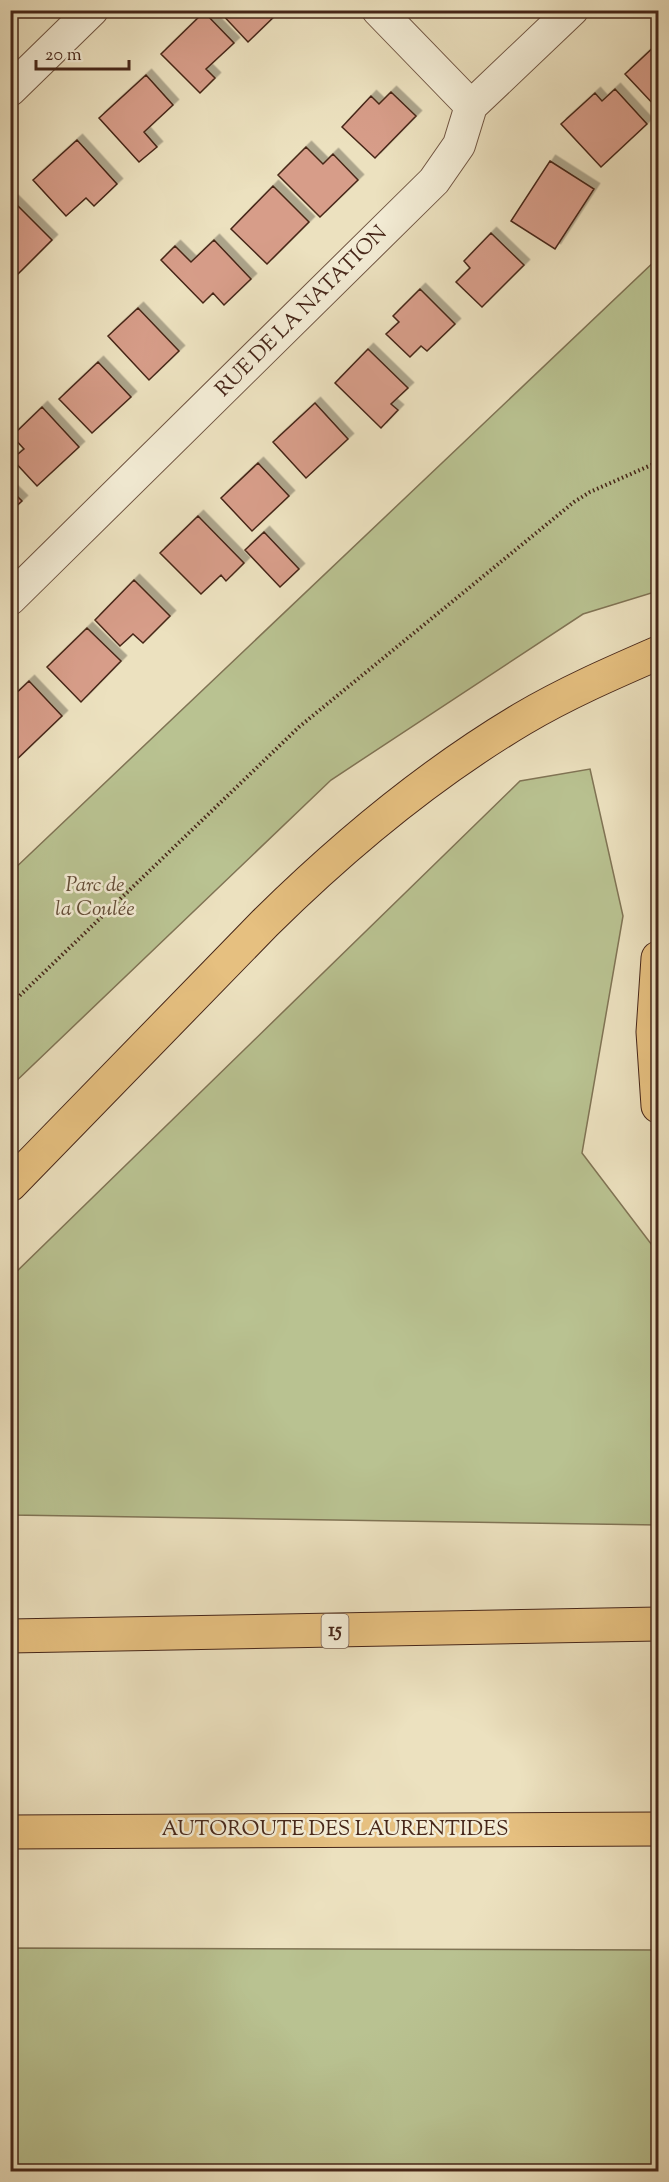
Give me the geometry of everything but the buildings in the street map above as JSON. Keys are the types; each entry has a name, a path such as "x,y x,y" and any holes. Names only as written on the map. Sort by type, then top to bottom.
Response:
{"highway":[{"path":"10,1185 272,916 368,828 456,762 523,718 658,653"},
{"path":"658,958 653,1032 658,1106"},
{"name":"15","path":"10,1636 658,1624"},
{"name":"AUTOROUTE DES LAURENTIDES","path":"10,1832 654,1830"}],"street":[{"path":"10,90 92,10"},
{"path":"378,10 471,106"},
{"name":"RUE DE LA NATATION","path":"10,599 434,181 459,145 471,106 572,10"}],"path":[{"path":"10,1005 299,727 574,502 590,492 658,462"}],"green space":[{"name":"Parc de la Coulée","path":"658,258 658,591 583,614 331,780 11,1086 11,872"},
{"path":"590,769 623,916 582,1153 658,1253 658,1525 11,1515 11,1277 520,781"},
{"path":"10,1948 658,1950 658,2171 11,2171"}]}
